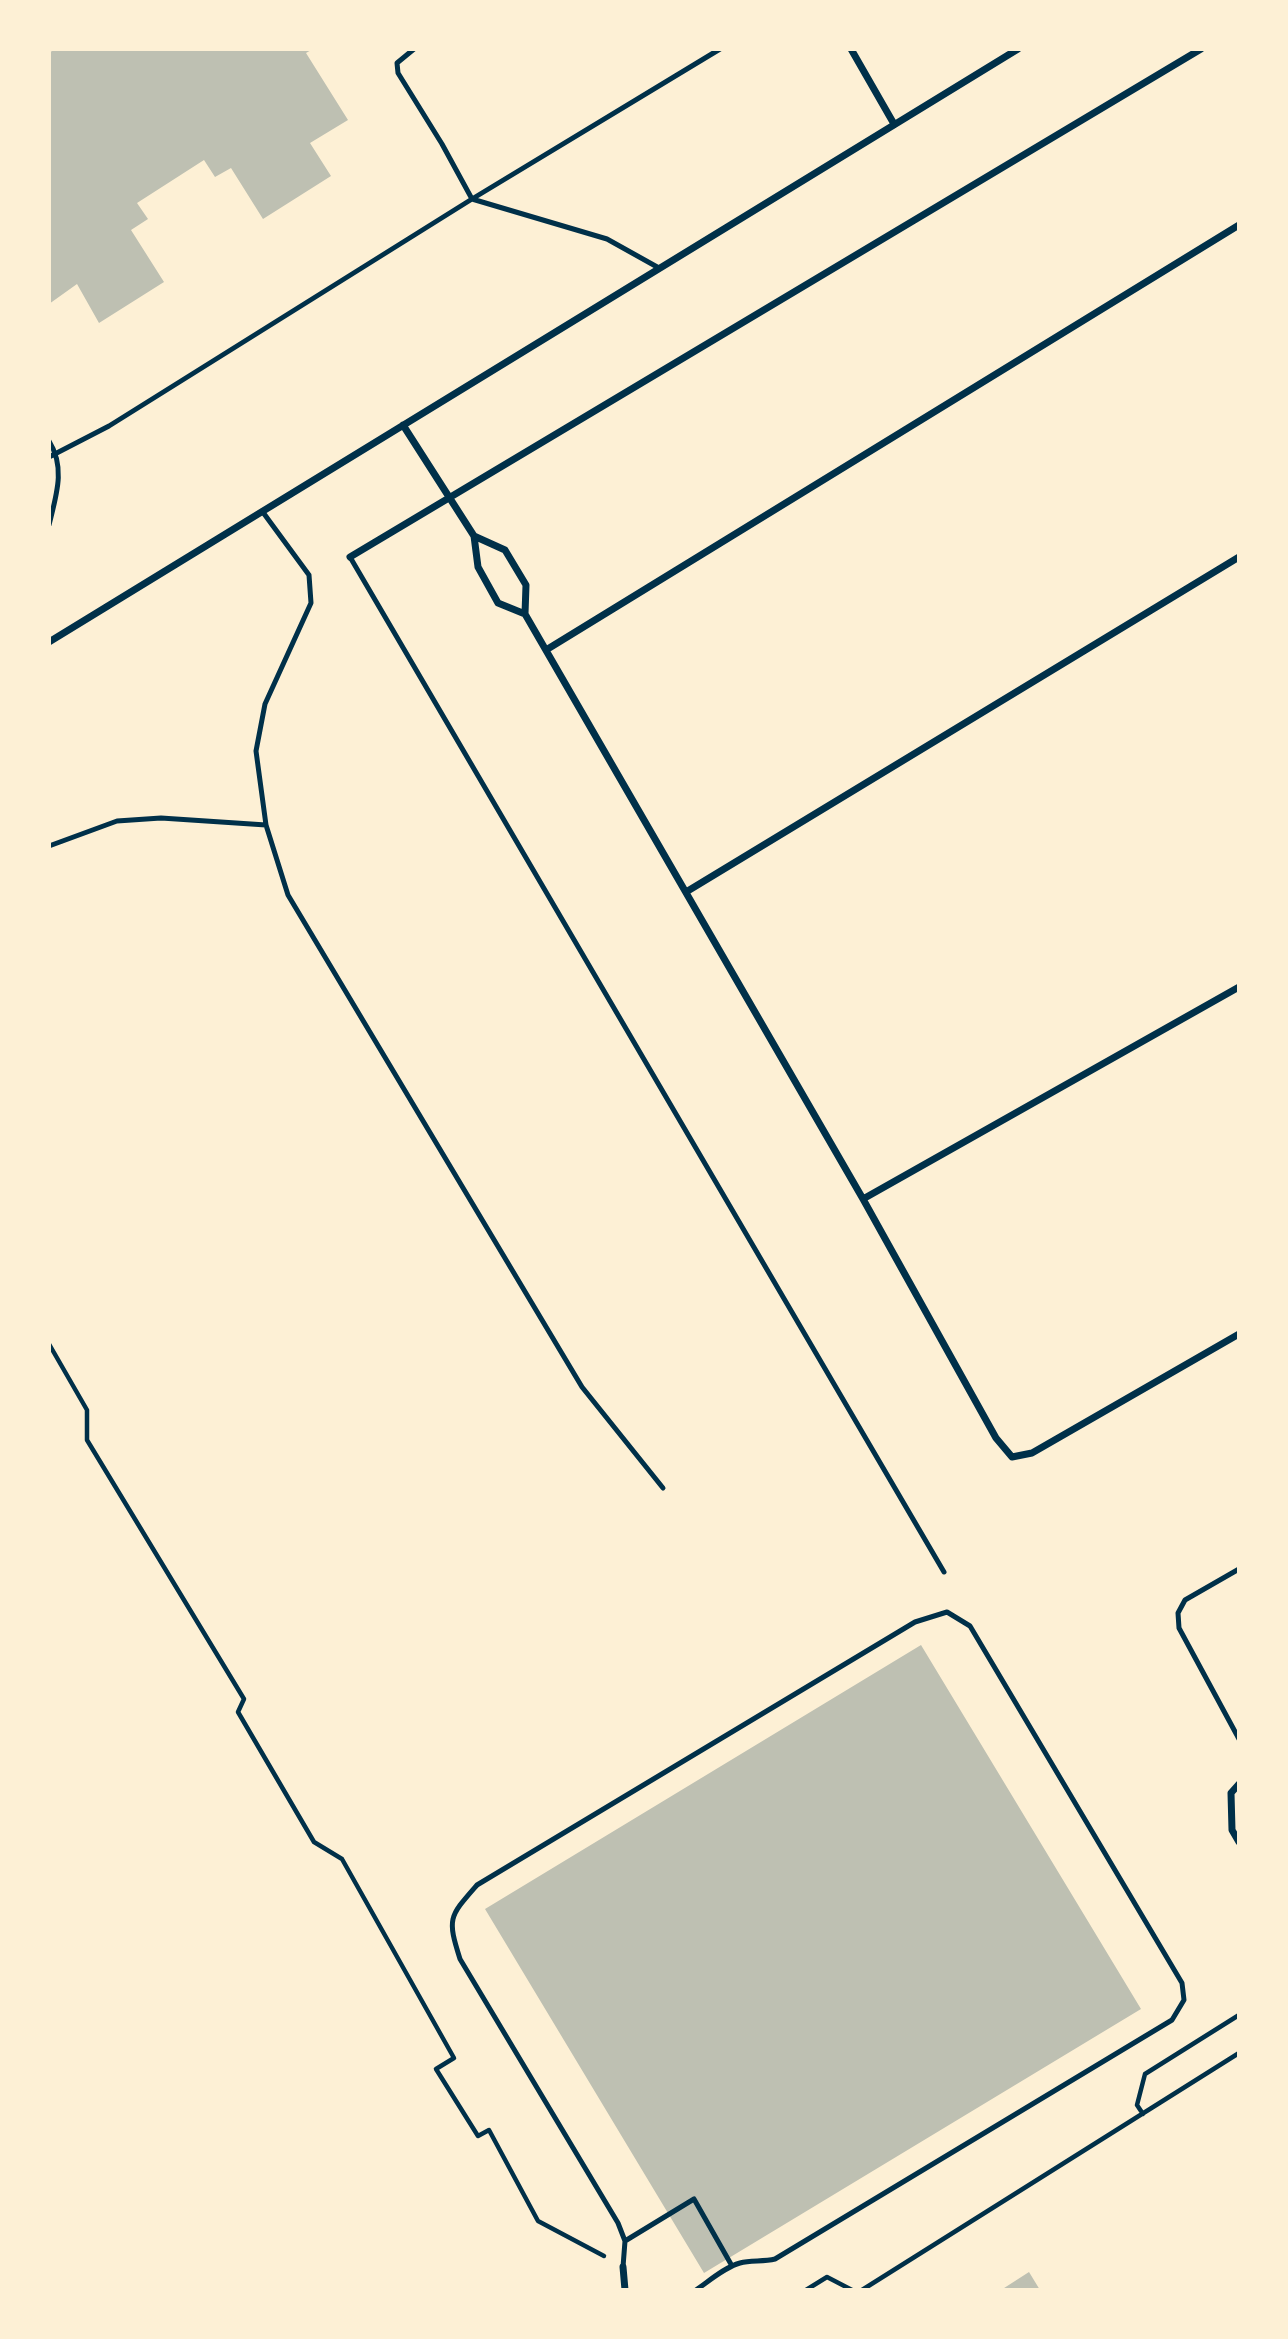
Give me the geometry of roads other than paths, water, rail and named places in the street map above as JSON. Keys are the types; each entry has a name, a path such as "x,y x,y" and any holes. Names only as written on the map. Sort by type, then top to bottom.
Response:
{"street":[{"path":"851,49 894,124"},
{"path":"49,642 1018,49"},
{"path":"350,557 1201,49"},
{"path":"546,650 1239,226"},
{"path":"403,425 474,536 478,567 498,603 524,614"},
{"path":"474,536 505,550 526,585 524,614 863,1199 996,1438 1012,1457 1032,1453 1239,1334"},
{"path":"686,892 1239,557"},
{"path":"863,1199 1239,987"},
{"path":"1239,1784 1231,1793 1232,1830 1239,1842"},
{"path":"623,2267 625,2290"}],"lane":[{"path":"414,49 397,63 398,73 472,199 607,239 659,268"},
{"path":"49,457 109,426 472,199 720,49"},
{"path":"49,441 56,452 60,478 49,525"},
{"path":"262,511 309,575 311,603 265,704 256,751 266,825 288,895 582,1387 663,1488"},
{"path":"350,557 944,1572"},
{"path":"49,846 117,821 161,818 266,825"},
{"path":"1239,1569 1185,1600 1178,1614 1179,1628 1239,1739"},
{"path":"623,2267 625,2242 618,2223 460,1959 451,1930 456,1910 477,1885 488,1878 915,1622 947,1612 970,1626 1182,1983 1184,2000 1172,2020 775,2259 742,2262 696,2290"},
{"path":"625,2242 694,2199 732,2266"}]}
